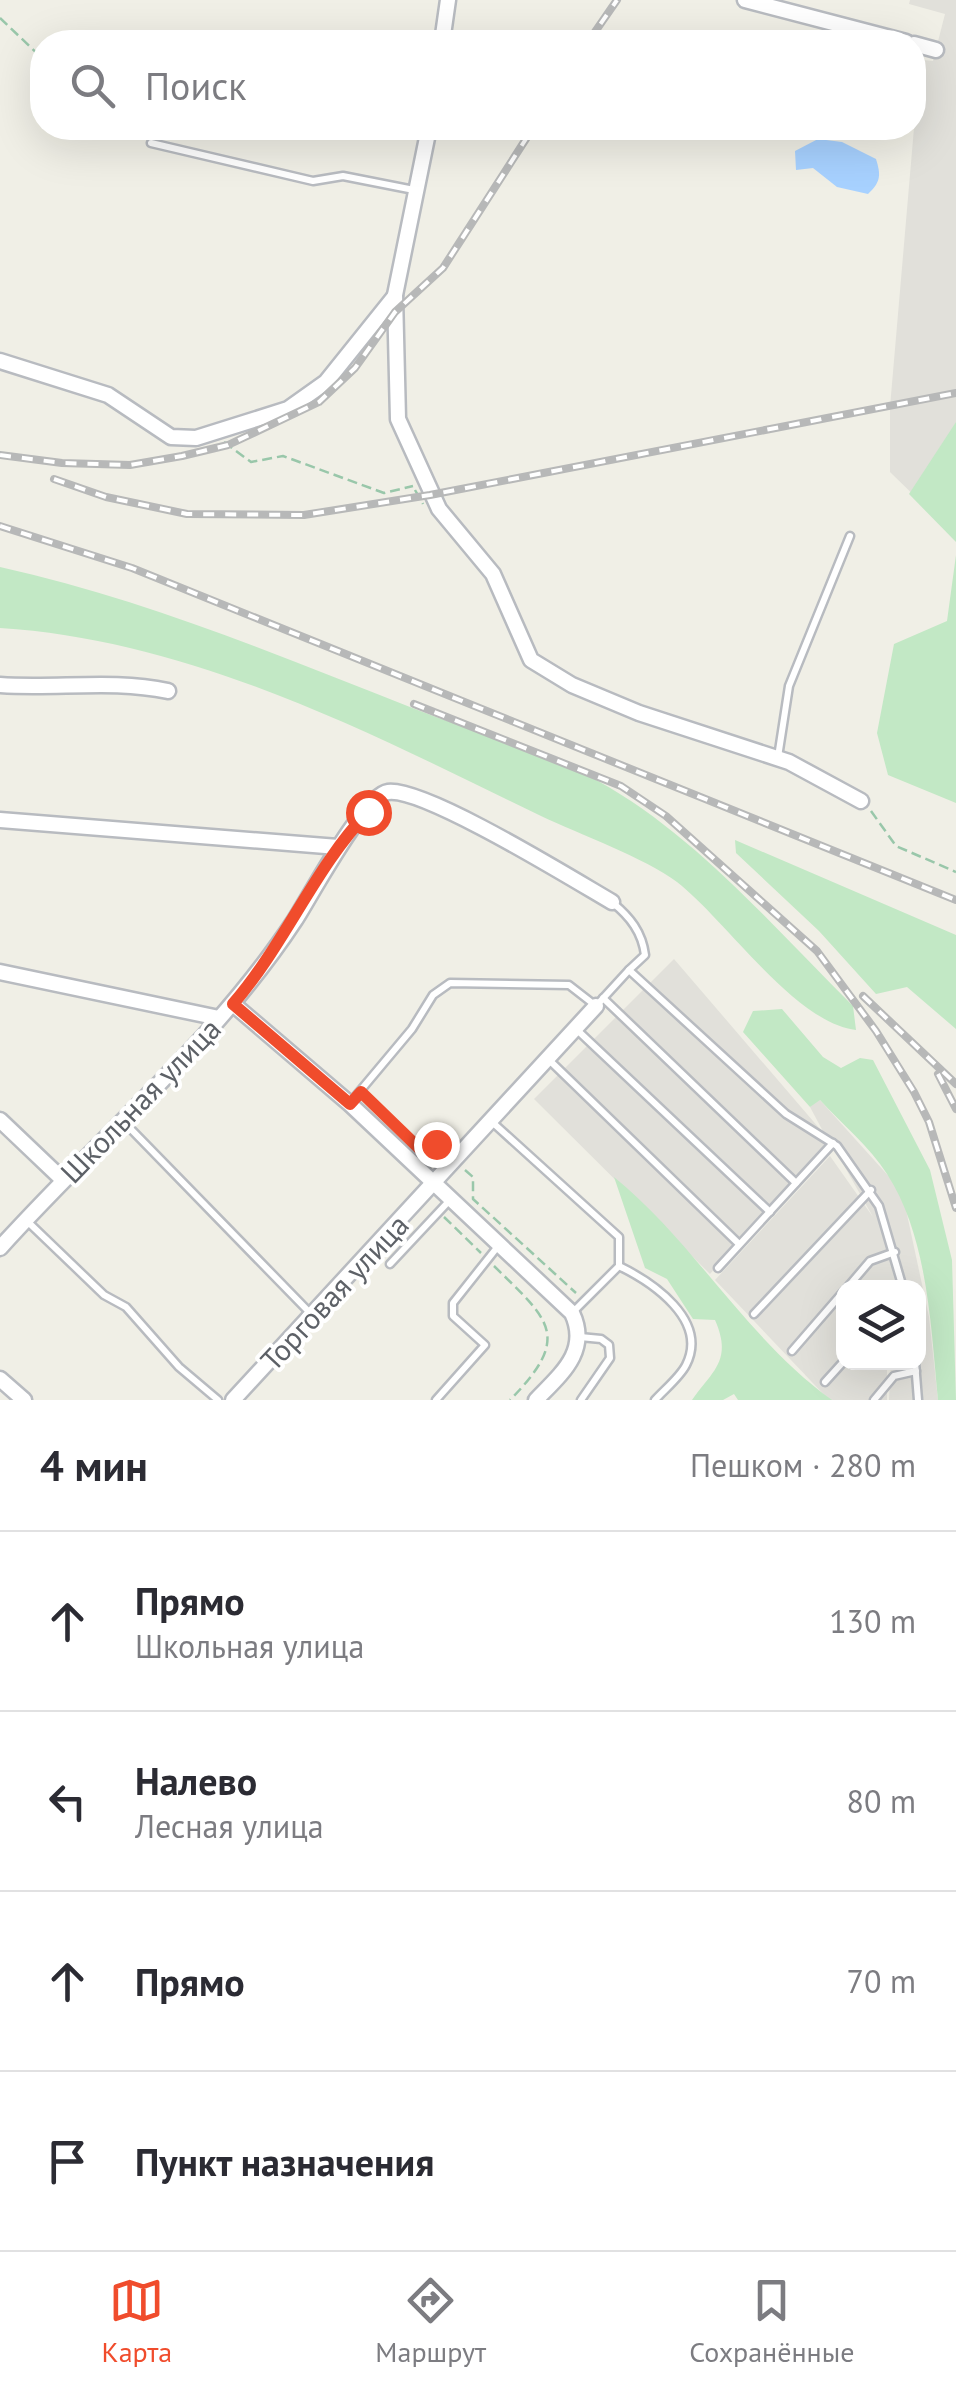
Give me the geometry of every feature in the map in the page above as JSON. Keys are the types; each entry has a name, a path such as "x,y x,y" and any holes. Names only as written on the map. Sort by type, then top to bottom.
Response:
{"street":[{"path":"444,30 448,0"},
{"path":"746,0 860,30"},
{"path":"926,47 936,50"},
{"path":"425,140 395,295 398,419 439,510 493,574 531,660 572,685 639,712 778,758 861,800"},
{"path":"0,362 108,395 171,436 210,434 288,409 326,382 395,295"},
{"path":"0,685 66,687 114,682 168,691"},
{"name":"Школьная улица","path":"0,1248 233,1004 298,915 338,846 379,795 390,791 435,806 612,902"},
{"path":"0,820 338,846"},
{"path":"0,972 220,1018"},
{"name":"Торговая улица","path":"233,1400 434,1184 488,1118 600,1002"},
{"path":"233,1004 355,1098 434,1184 572,1313 580,1337 566,1369 543,1399"},
{"path":"0,1120 64,1180"},
{"path":"0,1379 24,1400"}],"lane":[{"path":"150,143 313,180 342,176 414,190"},
{"path":"778,758 789,686 850,536"},
{"path":"600,1002 645,955 644,943 627,915 612,902"},
{"path":"629,970 786,1114 833,1143 871,1190 895,1252 901,1280"},
{"path":"355,1098 434,995 450,982 569,985 600,1002 796,1182"},
{"path":"575,1028 770,1212"},
{"path":"546,1057 739,1244"},
{"path":"120,1118 314,1316"},
{"path":"488,1118 620,1237 619,1266 572,1313"},
{"path":"718,1268 833,1143"},
{"path":"754,1314 871,1190"},
{"path":"390,1264 451,1199"},
{"path":"26,1219 104,1295 126,1307 180,1367 218,1400"},
{"path":"436,1400 485,1345 453,1316 453,1303 500,1244"},
{"path":"853,1280 870,1261 895,1252"},
{"path":"619,1266 649,1280 671,1301 691,1333 687,1364 655,1400"},
{"path":"792,1351 836,1300"},
{"path":"580,1337 601,1339 608,1345 610,1358 581,1400"},
{"path":"825,1382 836,1370"},
{"path":"874,1400 894,1376 909,1370"},
{"path":"916,1370 918,1400"}],"path":[{"path":"0,18 30,47"},
{"path":"210,434 251,462 283,456 384,493 414,486"},
{"path":"861,800 896,846 956,872"},
{"path":"355,1098 425,1154 436,1144 454,1159 473,1178 473,1199 585,1300"},
{"path":"439,1212 541,1313 550,1341 538,1372 510,1400"}],"shaded area":[{"path":"910,0 956,0 956,536 890,472 890,407 913,140 926,140 926,60 933,61 945,14 909,4"},
{"path":"674,959 825,1135 810,1107 819,1099 902,1191 921,1280 836,1280 836,1370 887,1370 887,1400 829,1400 715,1280 830,1156 873,1217 829,1139 710,1274 534,1099"},
{"path":"926,1303 938,1400 889,1400 891,1370 926,1370"}],"green space":[{"path":"956,422 956,542 909,494"},
{"path":"956,555 956,803 888,775 877,733 894,644 947,621"},
{"path":"0,567 106,595 210,630 532,751 598,781 668,828 733,884 853,1006 856,1030 809,1009 677,882 630,855 278,695 141,651 71,636 0,628"},
{"path":"735,840 956,935 956,1029 907,987 876,994 819,931 736,853"},
{"path":"782,1009 823,1057 841,1068 860,1058 873,1060 930,1170 952,1260 956,1400 938,1400 926,1280 901,1199 864,1145 820,1100 810,1107 743,1032 753,1011"},
{"path":"614,1177 670,1231 773,1348 832,1400 738,1400 734,1394 723,1400 692,1400 718,1364 720,1334 715,1320 693,1319 667,1279 645,1268"}],"water":[{"path":"816,140 842,142 876,159 879,178 868,194 837,187 813,168 796,170 795,151"}],"railway":[{"path":"596,30 617,0"},
{"path":"0,455 62,463 130,465 228,445 319,402 355,368 395,312 443,268 525,140"},
{"path":"54,479 106,497 187,514 304,515 430,495 956,393"},
{"path":"0,526 132,568 956,900"},
{"path":"414,704 621,786 666,816 817,951 876,1031 914,1092 929,1122 956,1208"},
{"path":"863,996 956,1084"},
{"path":"938,1074 956,1109"}],"route":[{"path":"368,812 338,846 298,915 233,1004 350,1104 361,1092 425,1154 436,1144"}]}
